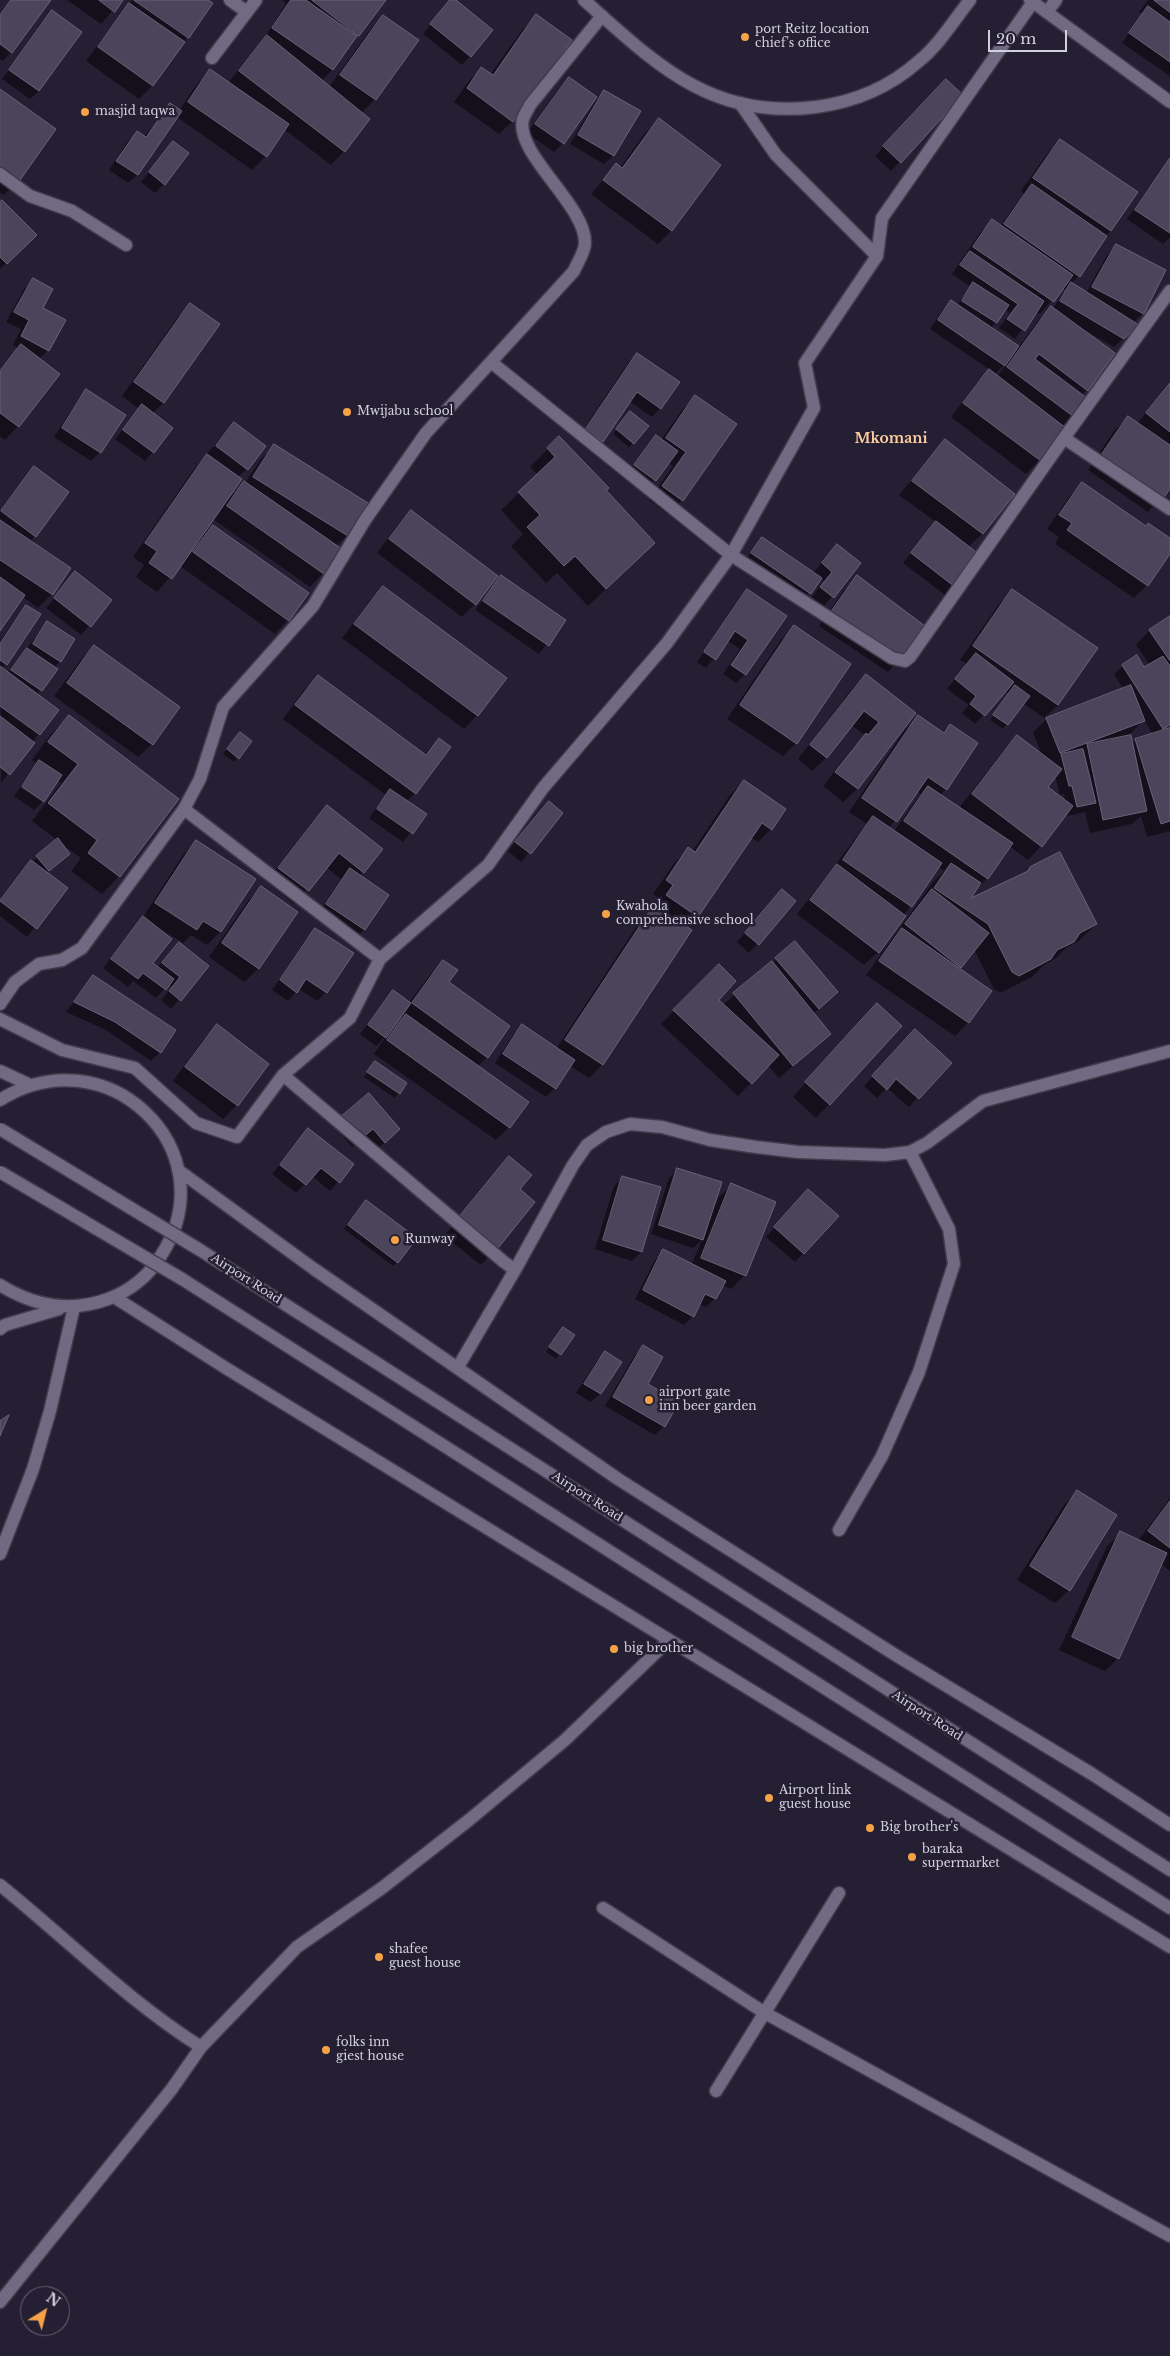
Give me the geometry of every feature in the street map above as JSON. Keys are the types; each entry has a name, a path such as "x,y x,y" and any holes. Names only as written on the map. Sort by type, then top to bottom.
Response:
{"street":[{"path":"230,0 247,12"},
{"path":"212,58 256,0"},
{"path":"584,0 643,53 673,74 698,88 740,103 785,110 833,104 870,93 889,82 920,61 970,0"},
{"path":"1047,12 1056,0"},
{"path":"0,1019 62,1050 135,1068 196,1123 237,1137 283,1076 350,1018 380,959 488,865 543,788 667,643 731,555 814,408 805,363 877,256 882,218 1032,1 1170,102"},
{"path":"0,1004 14,982 39,964 62,960 82,948 184,809 200,779 224,707 313,606 365,520 426,433 574,272 586,246 584,230 576,214 547,175 524,138 522,120 530,106 602,16"},
{"path":"740,103 776,155 877,256"},
{"path":"0,174 30,196 72,211 126,245"},
{"path":"491,362 731,555 892,658 905,661 910,657 1170,290"},
{"path":"1064,438 1170,509"},
{"path":"184,809 380,959"},
{"path":"458,1367 573,1166 587,1145 606,1132 630,1124 662,1127 710,1140 756,1148 885,1155 910,1152 926,1143 983,1101 1170,1051"},
{"path":"0,1071 30,1085"},
{"path":"283,1076 515,1270"},
{"path":"0,1100 30,1085 64,1080 90,1082 110,1088 127,1097 157,1124 168,1141 178,1170 180,1208 169,1244 146,1275 114,1297 98,1303 69,1307 5,1325 0,1329"},
{"name":"Airport Road","path":"0,1129 200,1250 1170,1870"},
{"path":"839,1530 882,1456 919,1372 954,1264 949,1229 910,1152"},
{"path":"178,1170 314,1269 618,1478 897,1656 1092,1774 1170,1825"},
{"path":"0,1172 182,1279 1170,1908"},
{"path":"0,1285 25,1299 40,1304 69,1307"},
{"path":"114,1297 1170,1947"},
{"path":"0,1554 33,1469 50,1411 69,1307"},
{"path":"0,2302 171,2090 201,2047 297,1947 382,1888 484,1808 565,1740 669,1640"},
{"path":"0,1885 156,2015 201,2047"},
{"path":"716,2091 839,1893"},
{"path":"603,1908 765,2013 1170,2236"}],"building":[{"path":"11,0 51,0 12,53 0,44 0,15"},
{"path":"99,0 123,0 115,12"},
{"path":"134,0 208,0 213,3 189,38"},
{"path":"291,0 306,0 357,36 333,70 272,28"},
{"path":"312,0 386,0 359,36"},
{"path":"450,0 456,0 493,30 471,57 430,24"},
{"path":"1154,0 1170,0 1170,12"},
{"path":"129,3 185,42 153,86 98,47"},
{"path":"1148,6 1170,22 1170,62 1129,33"},
{"path":"52,10 82,32 39,91 9,70"},
{"path":"536,14 572,40 513,122 467,88 481,67 493,75"},
{"path":"383,15 419,40 376,100 340,75"},
{"path":"267,35 370,119 345,152 239,71"},
{"path":"210,69 289,124 267,157 188,102"},
{"path":"569,77 597,97 564,144 535,124"},
{"path":"946,79 963,95 901,163 883,146"},
{"path":"0,89 56,129 18,183 0,170"},
{"path":"604,90 641,111 614,156 578,135"},
{"path":"170,103 182,111 138,175 116,161 137,131 146,137"},
{"path":"659,118 721,165 672,231 603,180 616,163 622,168"},
{"path":"1060,139 1138,192 1111,231 1033,178"},
{"path":"173,141 189,153 165,185 149,172"},
{"path":"1170,158 1170,233 1135,210"},
{"path":"1032,184 1107,236 1080,277 1004,224"},
{"path":"2,200 37,235 7,264 0,257 0,202"},
{"path":"992,219 1073,275 1054,302 973,247"},
{"path":"1116,244 1166,270 1144,314 1092,287"},
{"path":"970,251 1044,301 1025,331 1007,319 1018,304 960,265"},
{"path":"33,278 53,289 43,308 66,320 49,351 21,336 29,320 14,312"},
{"path":"973,282 1009,305 997,323 962,301"},
{"path":"1071,282 1139,325 1124,339 1060,301"},
{"path":"951,300 1019,346 1005,366 938,320"},
{"path":"190,303 220,324 164,403 134,382"},
{"path":"1051,306 1115,353 1088,391 1039,354 1035,359 1087,398 1074,417 1007,367"},
{"path":"21,344 60,374 19,427 0,413 0,371"},
{"path":"637,353 680,382 661,409 637,392 603,442 585,430"},
{"path":"989,369 1066,428 1041,461 963,403"},
{"path":"1170,383 1170,432 1146,413"},
{"path":"86,389 126,415 101,453 62,428"},
{"path":"695,395 737,424 683,501 662,486 686,452 666,438"},
{"path":"142,404 173,428 154,453 123,430"},
{"path":"630,411 649,426 634,444 616,429"},
{"path":"1128,416 1170,445 1170,489 1163,499 1100,457"},
{"path":"234,422 266,446 248,470 216,446"},
{"path":"656,435 678,451 656,481 634,465"},
{"path":"559,436 609,488 606,490 655,543 606,589 575,556 564,566 527,527 540,515 518,492 555,457 547,448"},
{"path":"945,439 1015,494 983,534 912,481"},
{"path":"274,444 368,503 348,536 253,477"},
{"path":"207,454 242,479 172,579 149,563 157,551 145,543"},
{"path":"34,466 69,492 36,537 1,511"},
{"path":"244,481 342,549 324,574 227,506"},
{"path":"1082,482 1146,526 1148,523 1170,538 1170,554 1148,586 1067,530 1072,523 1059,515"},
{"path":"411,510 498,576 476,605 389,539"},
{"path":"0,520 71,568 53,595 0,560"},
{"path":"936,521 980,555 955,587 911,553"},
{"path":"213,525 309,593 289,621 193,552"},
{"path":"762,537 822,578 811,594 751,553"},
{"path":"837,544 861,563 834,598 820,587 832,572 822,563"},
{"path":"75,571 112,600 91,627 54,598"},
{"path":"501,575 566,620 549,646 483,601"},
{"path":"857,575 925,626 902,659 831,612"},
{"path":"0,577 25,595 0,631"},
{"path":"383,586 507,678 478,716 354,624"},
{"path":"747,589 787,616 746,675 731,665 748,640 735,631 716,660 704,652"},
{"path":"1012,589 1098,648 1058,705 973,646"},
{"path":"26,605 41,614 7,665 0,660 0,644"},
{"path":"1170,616 1170,661 1149,630"},
{"path":"47,621 75,639 61,662 33,644"},
{"path":"794,625 851,664 797,744 740,705"},
{"path":"94,645 180,707 153,745 67,683"},
{"path":"27,648 58,669 42,691 11,670"},
{"path":"976,653 1014,682 985,716 970,704 976,696 955,679"},
{"path":"1137,655 1144,667 1163,656 1170,666 1170,725 1163,729 1122,665"},
{"path":"0,666 59,710 40,735 0,706"},
{"path":"866,674 916,713 858,789 835,772 866,733 868,735 879,722 864,711 827,758 810,745"},
{"path":"318,675 426,755 439,738 451,747 416,794 295,705"},
{"path":"1015,685 1030,696 1008,725 993,715"},
{"path":"1131,685 1145,721 1060,753 1046,718"},
{"path":"69,715 179,799 120,877 88,853 97,840 48,803 78,764 48,742"},
{"path":"918,715 944,733 950,724 978,743 947,790 928,777 897,822 862,798"},
{"path":"0,716 35,743 10,775 0,767"},
{"path":"1170,728 1170,821 1161,824 1135,739"},
{"path":"240,732 252,741 239,759 227,749"},
{"path":"1017,735 1062,769 1048,787 1073,806 1042,847 972,794"},
{"path":"1131,735 1147,811 1103,820 1087,744"},
{"path":"1083,749 1096,803 1077,807 1072,786 1069,786 1061,754"},
{"path":"39,760 62,775 44,802 22,787"},
{"path":"744,780 786,809 772,830 762,823 698,917 666,895 673,885 666,880 688,847 695,852"},
{"path":"928,786 1013,843 988,879 904,821"},
{"path":"390,789 427,814 413,834 377,809"},
{"path":"549,801 563,813 531,854 515,842"},
{"path":"327,805 383,849 364,873 339,853 309,891 278,868"},
{"path":"873,816 942,863 912,907 843,860"},
{"path":"58,838 70,854 49,871 36,856"},
{"path":"196,840 256,879 221,932 203,921 197,930 155,903"},
{"path":"1060,852 1097,924 1080,933 1074,942 1057,950 1051,959 1019,976 1012,972 988,924 934,888 951,863 981,883 971,898 1028,871 1030,867"},
{"path":"31,860 68,888 37,929 0,901"},
{"path":"837,864 906,916 879,953 810,900"},
{"path":"350,868 389,895 365,930 326,904"},
{"path":"261,886 298,912 259,969 222,943"},
{"path":"782,889 796,901 759,945 745,933"},
{"path":"932,889 989,933 961,968 905,924"},
{"path":"654,905 692,930 603,1065 565,1040"},
{"path":"143,916 172,939 153,963 174,979 166,990 143,973 138,979 111,959"},
{"path":"315,928 354,953 327,993 306,979 297,993 280,980"},
{"path":"902,928 992,991 969,1023 879,961"},
{"path":"795,941 838,992 819,1009 775,958"},
{"path":"179,942 209,966 181,1001 169,991 180,977 162,963"},
{"path":"443,960 458,970 449,982 510,1026 488,1058 412,1003"},
{"path":"772,961 831,1034 793,1066 733,993"},
{"path":"719,964 736,981 719,1000 779,1055 752,1084 673,1010"},
{"path":"93,975 176,1030 161,1053 115,1022 74,1002"},
{"path":"393,990 411,1003 386,1038 368,1025"},
{"path":"877,1003 902,1026 830,1105 805,1082"},
{"path":"406,1014 529,1102 510,1128 387,1040"},
{"path":"217,1024 269,1064 238,1106 185,1067"},
{"path":"522,1024 575,1060 556,1089 503,1054"},
{"path":"915,1029 952,1063 919,1099 896,1079 887,1090 872,1076"},
{"path":"375,1061 407,1083 400,1094 367,1072"},
{"path":"369,1093 400,1129 385,1143 373,1129 361,1139 342,1116"},
{"path":"308,1128 354,1164 340,1183 321,1168 306,1185 280,1165"},
{"path":"509,1156 532,1175 520,1189 535,1202 495,1252 456,1221"},
{"path":"677,1168 722,1182 703,1240 659,1225"},
{"path":"622,1176 661,1187 642,1252 603,1240"},
{"path":"731,1183 776,1202 746,1276 701,1258"},
{"path":"808,1189 839,1216 804,1254 774,1227"},
{"path":"366,1200 417,1238 398,1263 348,1225"},
{"path":"663,1249 726,1281 716,1299 705,1294 694,1317 643,1290"},
{"path":"563,1327 575,1335 561,1355 549,1347"},
{"path":"643,1345 663,1357 648,1384 679,1402 665,1427 613,1397"},
{"path":"605,1351 622,1362 601,1394 584,1384"},
{"path":"9,1415 0,1436 0,1421"},
{"path":"1077,1490 1117,1515 1070,1591 1030,1566"},
{"path":"1170,1501 1170,1548 1148,1531"},
{"path":"1120,1531 1167,1553 1119,1659 1072,1637"}],"place":[{"name":"port Reitz location chief's office","path":"745,37"},
{"name":"masjid taqwa","path":"85,112"},
{"name":"Mwijabu school","path":"347,412"},
{"name":"Kwahola comprehensive school","path":"606,914"},
{"name":"Runway","path":"395,1240"},
{"name":"airport gate inn beer garden","path":"649,1400"},
{"name":"big brother","path":"614,1649"},
{"name":"Airport link guest house","path":"769,1798"},
{"name":"Big brother's","path":"870,1828"},
{"name":"baraka supermarket","path":"912,1857"},
{"name":"shafee guest house","path":"379,1957"},
{"name":"folks inn giest house","path":"326,2050"}],"district":[{"name":"Mkomani","path":"891,439"}]}
